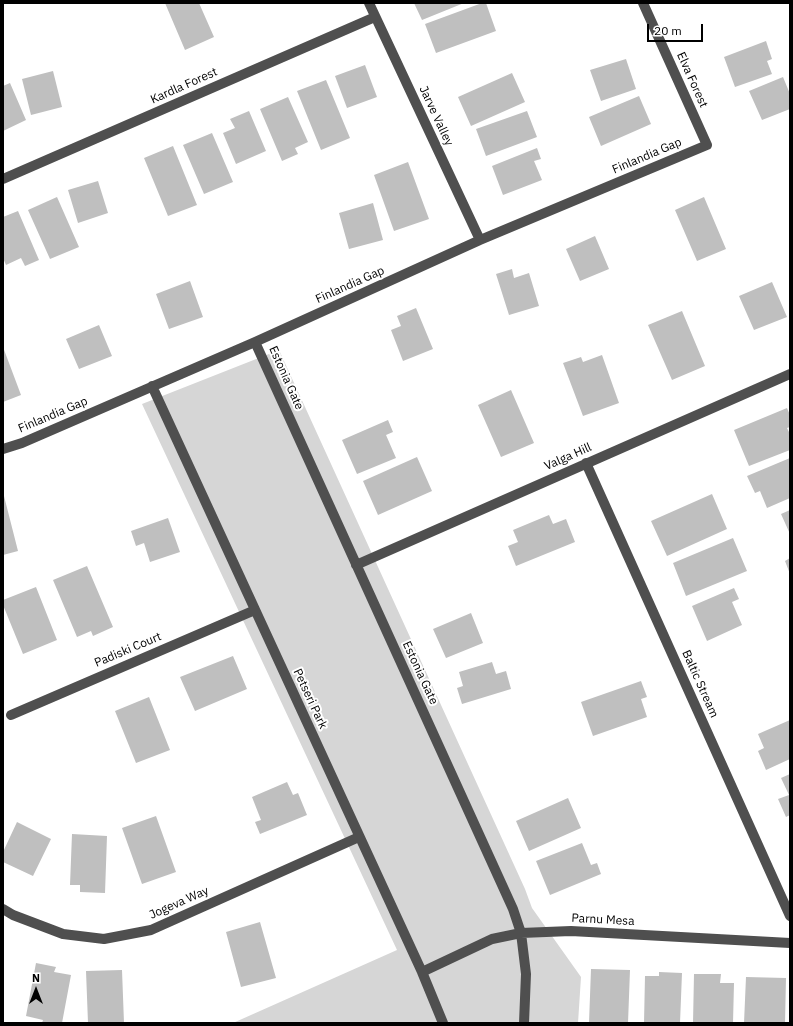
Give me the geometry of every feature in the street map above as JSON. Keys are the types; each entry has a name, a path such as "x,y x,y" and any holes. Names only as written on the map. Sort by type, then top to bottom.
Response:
{"street":[{"name":"Jarve Valley","path":"369,3 480,240"},
{"name":"Elva Forest","path":"643,3 707,145"},
{"name":"Kardla Forest","path":"3,179 375,17"},
{"name":"Finlandia Gap","path":"3,448 22,443 255,342 480,240 707,145"},
{"name":"Estonia Gate","path":"255,342 510,902 521,933 526,974 524,1023"},
{"name":"Valga Hill","path":"356,564 790,374"},
{"name":"Petseri Park","path":"152,386 422,972 443,1023"},
{"name":"Baltic Stream","path":"586,463 790,916"},
{"name":"Padiski Court","path":"11,715 255,610"},
{"name":"Jogeva Way","path":"3,909 13,915 63,934 104,939 151,930 359,837"},
{"name":"Parnu Mesa","path":"422,972 492,939 521,933 571,931 790,943"}],"shaded area":[{"path":"279,350 525,889 532,908 581,977 578,1023 233,1023 397,950 142,404"}],"building":[{"path":"165,3 199,3 214,37 185,50"},
{"path":"414,3 464,3 422,20"},
{"path":"482,3 486,3 496,31 436,53 425,24"},
{"path":"766,41 772,59 767,61 772,74 735,87 724,57"},
{"path":"626,59 636,89 601,101 590,70"},
{"path":"365,65 377,97 347,108 335,76"},
{"path":"53,71 62,107 31,115 22,79"},
{"path":"512,73 525,102 471,126 458,97"},
{"path":"783,77 790,94 790,109 762,120 749,91"},
{"path":"326,80 350,138 321,150 297,91"},
{"path":"10,83 26,120 3,131 3,86"},
{"path":"639,96 651,124 601,146 589,117"},
{"path":"288,97 308,142 295,148 298,154 282,161 260,109"},
{"path":"249,111 266,151 236,164 223,133 235,128 230,119"},
{"path":"527,111 537,137 486,156 476,129"},
{"path":"212,133 233,182 204,194 183,145"},
{"path":"173,146 197,205 168,216 144,158"},
{"path":"537,148 541,159 534,161 542,180 503,195 492,166"},
{"path":"408,162 429,219 394,231 374,175"},
{"path":"98,181 108,213 78,223 68,190"},
{"path":"57,197 79,247 50,259 28,210"},
{"path":"704,197 726,249 697,261 675,210"},
{"path":"373,203 383,240 349,249 339,213"},
{"path":"18,211 39,260 25,266 21,258 6,265 3,258 3,217"},
{"path":"595,236 609,269 580,281 566,249"},
{"path":"512,269 514,278 529,273 539,306 509,315 496,274"},
{"path":"190,281 203,317 169,329 156,294"},
{"path":"772,282 787,317 754,330 739,296"},
{"path":"416,308 433,349 403,361 391,330 401,326 397,316"},
{"path":"682,311 705,366 672,380 648,325"},
{"path":"99,325 112,356 79,369 66,339"},
{"path":"3,347 21,395 3,402"},
{"path":"602,355 619,403 583,416 563,363 581,357 583,362"},
{"path":"511,390 534,443 501,457 478,405"},
{"path":"787,408 790,415 790,427 787,428 790,434 790,450 749,466 734,430"},
{"path":"388,420 393,432 386,435 396,458 357,474 342,440"},
{"path":"417,457 432,491 378,515 363,481"},
{"path":"790,458 790,498 767,508 760,491 755,493 747,476"},
{"path":"712,494 727,529 667,556 651,521"},
{"path":"3,496 18,551 3,555"},
{"path":"790,510 790,534 781,514"},
{"path":"549,515 553,524 566,519 575,542 516,566 508,546 518,542 513,530"},
{"path":"168,518 180,552 150,562 144,543 136,546 131,531"},
{"path":"733,538 747,571 686,596 673,563"},
{"path":"790,558 790,574 785,561"},
{"path":"87,566 113,627 93,636 91,631 77,637 53,580"},
{"path":"36,587 57,640 23,654 3,605 3,600"},
{"path":"734,588 739,599 732,602 742,625 707,641 692,606"},
{"path":"471,613 483,643 446,658 433,629"},
{"path":"233,656 247,689 195,711 180,677"},
{"path":"492,662 496,674 506,671 511,689 462,704 457,688 463,686 459,672"},
{"path":"641,681 647,697 641,699 647,717 593,736 581,702"},
{"path":"149,697 170,750 136,763 115,711"},
{"path":"790,720 790,759 766,770 758,751 764,748 758,734"},
{"path":"790,774 790,815 786,817 778,799 789,795 781,778"},
{"path":"287,782 293,795 298,793 307,815 260,834 255,822 261,820 252,797"},
{"path":"568,798 581,828 529,851 516,821"},
{"path":"156,816 176,872 142,884 122,828"},
{"path":"17,822 51,839 33,876 3,862 3,852"},
{"path":"72,834 107,836 105,893 80,892 80,885 70,885"},
{"path":"582,843 591,865 597,863 601,874 550,895 536,861"},
{"path":"260,922 276,978 241,987 226,932"},
{"path":"36,963 56,967 54,972 71,975 62,1023 42,1023 43,1020 26,1016"},
{"path":"591,969 630,970 628,1023 589,1023"},
{"path":"122,970 124,1023 88,1023 86,971"},
{"path":"659,972 682,973 680,1023 644,1023 645,976 659,976"},
{"path":"694,974 721,974 720,983 734,983 733,1023 693,1023"},
{"path":"746,977 786,978 785,1023 744,1023"}]}
